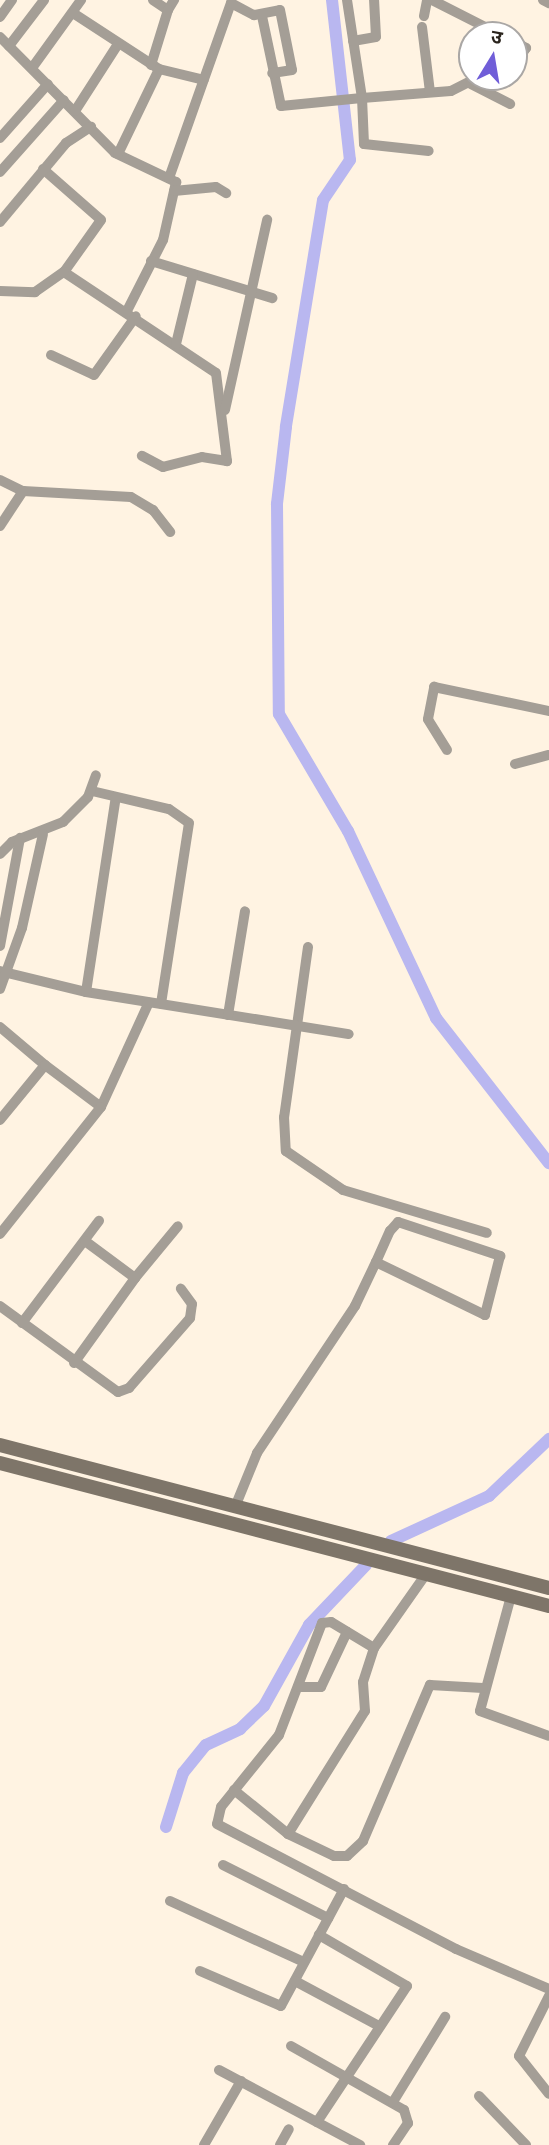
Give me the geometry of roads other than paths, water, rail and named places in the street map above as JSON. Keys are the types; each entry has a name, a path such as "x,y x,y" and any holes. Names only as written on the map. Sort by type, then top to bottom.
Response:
{"main road":[{"path":"0,1445 549,1588"},
{"path":"0,1463 549,1606"}],"street":[{"path":"0,18 12,0"},
{"path":"44,0 4,43 118,154 176,182 131,314 94,375 51,355"},
{"path":"32,68 81,0"},
{"path":"118,154 155,67 171,5 153,0"},
{"path":"347,0 364,144 429,151"},
{"path":"353,41 376,37 374,0"},
{"path":"430,92 423,21 429,0 472,21"},
{"path":"543,0 549,3"},
{"path":"169,178 229,1 262,16 279,10 292,70 272,73"},
{"path":"73,13 155,67 204,80"},
{"path":"262,16 281,106 430,92 458,85"},
{"path":"75,111 118,44"},
{"path":"0,138 48,85"},
{"path":"490,91 510,104"},
{"path":"0,172 64,100"},
{"path":"0,222 43,169 91,127"},
{"path":"0,291 35,292 64,272 101,220 43,169"},
{"path":"174,191 215,187 226,193"},
{"path":"224,412 267,220"},
{"path":"151,261 272,298"},
{"path":"64,272 216,373 224,412 227,461 202,457 163,467 142,456"},
{"path":"176,344 194,274"},
{"path":"0,480 23,491 131,497 153,510 170,532"},
{"path":"0,526 23,491"},
{"path":"447,750 428,719 434,687 549,711"},
{"path":"515,765 549,755"},
{"path":"0,854 20,838 43,834 92,790 96,775"},
{"path":"92,790 169,809 189,823 161,1004"},
{"path":"86,992 116,797"},
{"path":"0,989 22,928 43,834"},
{"path":"0,946 20,838"},
{"path":"228,1014 245,911"},
{"path":"3,921 22,928"},
{"path":"308,947 283,1142 296,1162 373,1202 487,1233"},
{"path":"4,973 86,992 349,1034"},
{"path":"0,1234 101,1107 149,1002"},
{"path":"0,1027 101,1107"},
{"path":"0,1120 45,1065"},
{"path":"22,1322 99,1221"},
{"path":"235,1507 257,1453 355,1306 390,1231 409,1221 500,1256 485,1315 469,1312 376,1262"},
{"path":"74,1363 135,1278 178,1226"},
{"path":"85,1241 135,1278"},
{"path":"0,1306 109,1390 129,1388 192,1314 181,1289"},
{"path":"288,1833 365,1711 363,1682 374,1648 426,1574"},
{"path":"511,1596 482,1688 480,1711 487,1717 549,1736"},
{"path":"374,1648 347,1632 322,1623 279,1735 217,1812 217,1824 456,1949 549,1989"},
{"path":"298,1687 321,1687 347,1632"},
{"path":"234,1790 288,1833 334,1856 354,1852 430,1685 482,1688"},
{"path":"223,1865 328,1918"},
{"path":"200,1971 276,2006 295,1981 344,1889"},
{"path":"170,1901 304,1962"},
{"path":"317,2122 407,1986 319,1935"},
{"path":"295,1981 379,2026"},
{"path":"549,1996 519,2056 549,2094"},
{"path":"393,2102 445,2017"},
{"path":"292,2046 393,2102 408,2123 393,2145"},
{"path":"219,2070 360,2145"},
{"path":"204,2145 241,2081"},
{"path":"480,2096 526,2145"},
{"path":"280,2145 289,2129"}],"waterway":[{"path":"332,0 350,160 323,200 286,427 277,504 279,714 348,831 436,1018 549,1163"},
{"path":"391,1541 489,1496 549,1439"},
{"path":"166,1827 183,1773 206,1745 240,1729 264,1706 309,1625 366,1565"}]}
